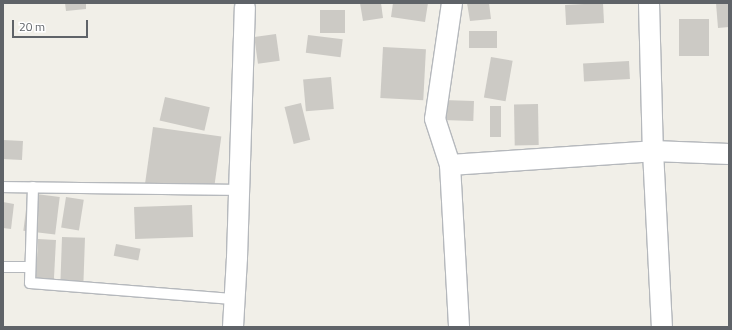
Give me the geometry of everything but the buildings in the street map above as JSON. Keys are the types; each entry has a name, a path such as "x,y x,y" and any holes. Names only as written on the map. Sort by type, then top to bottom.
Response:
{"street":[{"path":"452,3 435,119 450,165 459,327"},
{"path":"649,3 653,150 662,327"},
{"path":"233,327 245,7"},
{"path":"450,165 653,150 729,154"}],"lane":[{"path":"3,187 239,190"},
{"path":"34,187 30,283 235,300"},
{"path":"3,267 30,267"}]}
